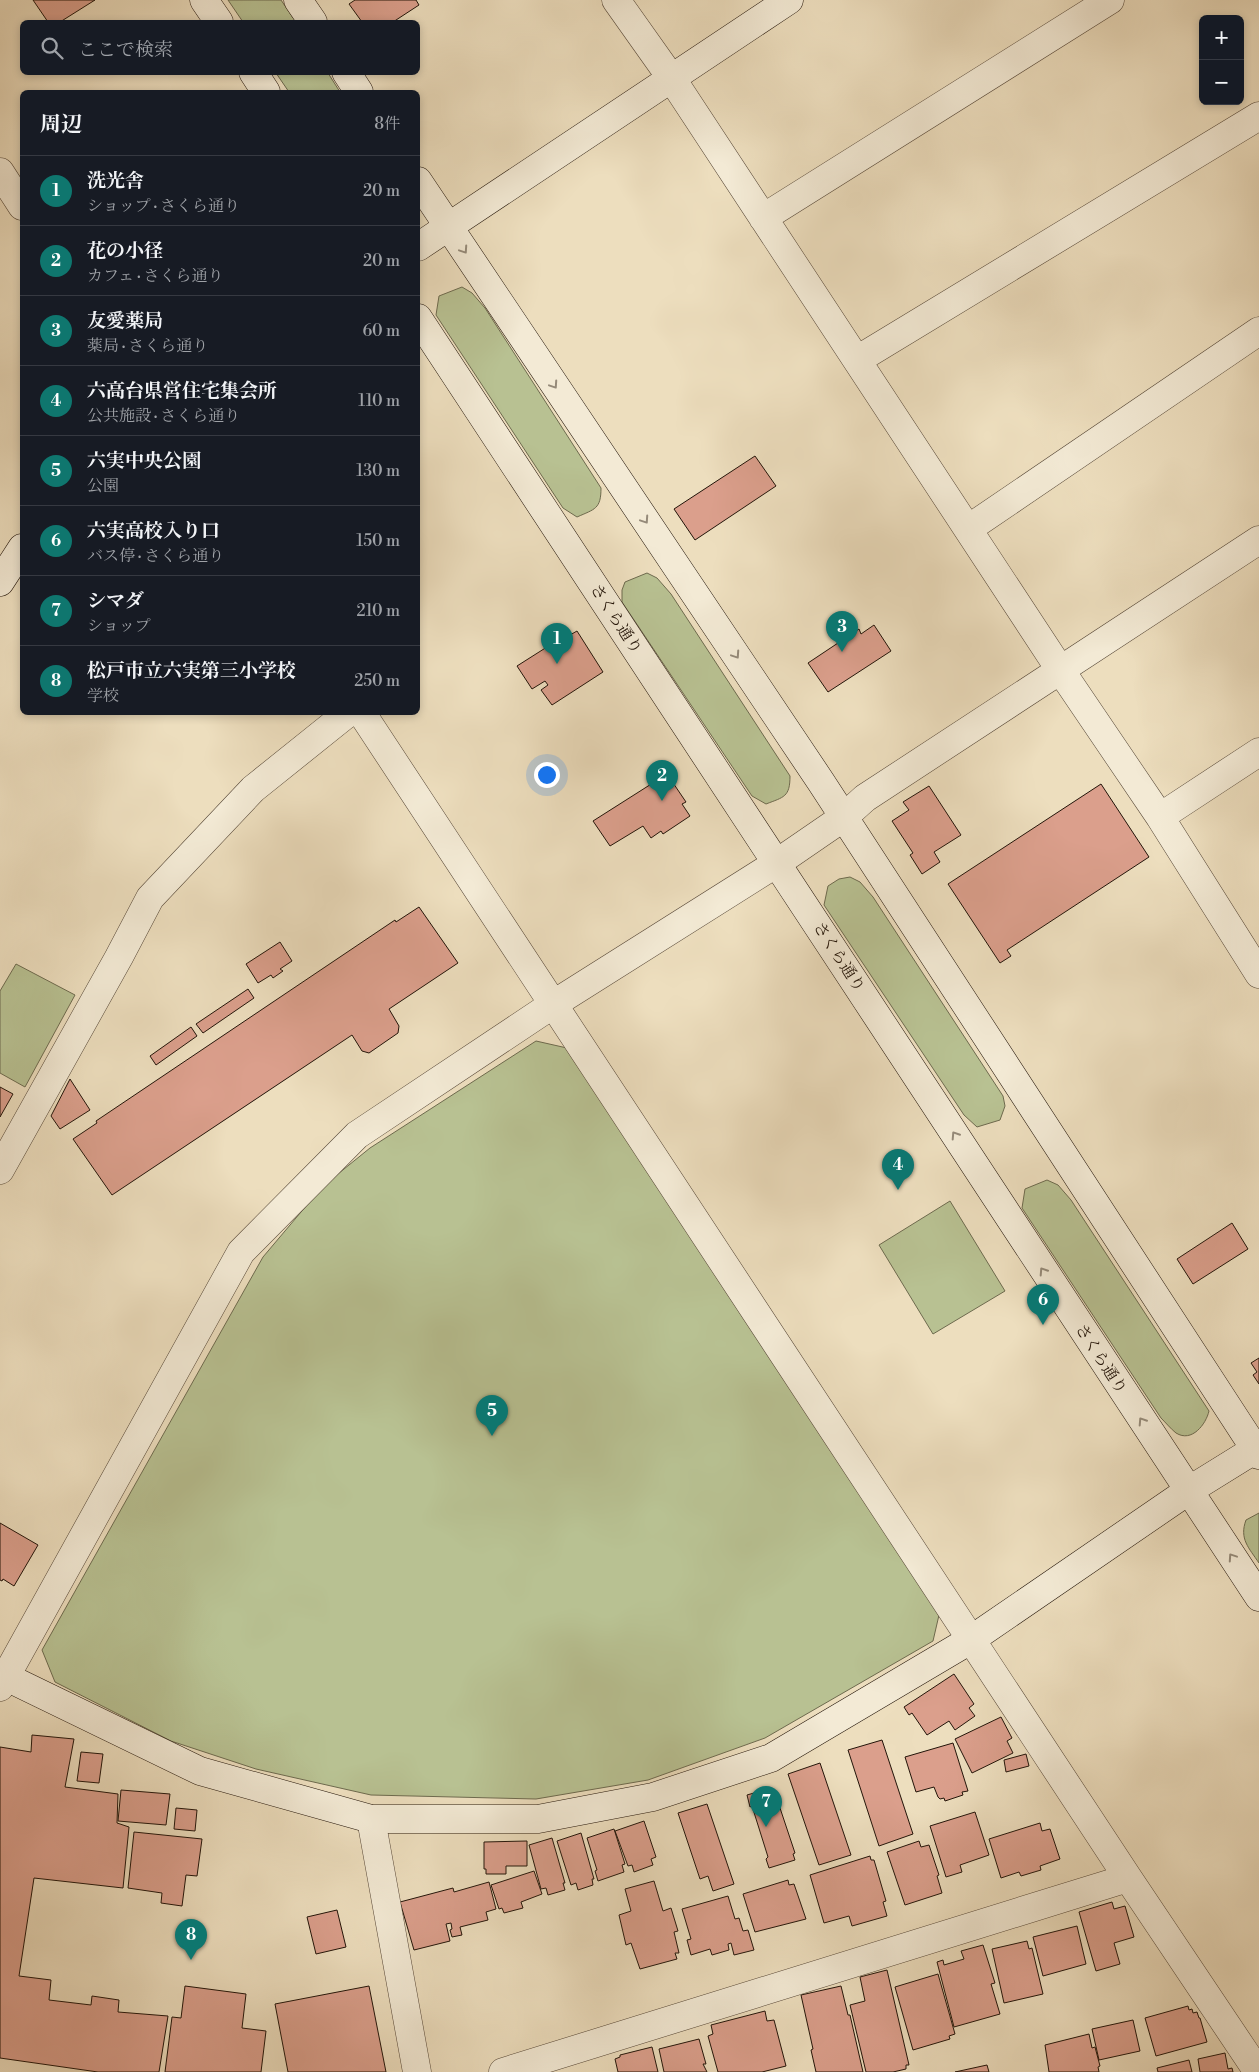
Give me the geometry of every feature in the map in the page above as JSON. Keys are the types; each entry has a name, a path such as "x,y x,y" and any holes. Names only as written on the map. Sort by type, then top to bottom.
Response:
{"street":[{"path":"204,0 218,20"},
{"path":"298,0 312,20"},
{"path":"616,0 672,79 1061,671 1257,965"},
{"path":"420,246 789,0"},
{"path":"763,218 1110,0"},
{"path":"255,75 265,90"},
{"path":"348,75 358,90"},
{"path":"857,360 1259,116"},
{"path":"0,172 20,203"},
{"path":"420,183 844,817 1258,1451 1188,1491 972,1639 771,1758 653,1797 538,1819 371,1819 200,1771 2,1679 241,1252 357,1135 552,1005 777,863 844,817 865,798 1259,540"},
{"name":"さくら通り","path":"420,321 1259,1597"},
{"path":"968,529 1259,332"},
{"path":"1,578 20,551"},
{"path":"0,1170 150,898 253,789 345,715"},
{"path":"364,715 552,1005 1258,2072"},
{"path":"1160,817 1259,752"},
{"path":"371,1819 417,2072"},
{"path":"503,2072 1128,1878"}],"green space":[{"path":"228,0 281,0 295,20 242,20"},
{"path":"277,75 329,75 339,90 288,90"},
{"path":"462,287 472,293 485,308 601,488 600,500 593,510 577,517 563,508 436,315 439,296"},
{"path":"647,573 657,578 671,594 790,776 789,788 782,798 766,804 752,796 622,602 622,590 625,582"},
{"path":"850,877 860,882 873,897 1003,1096 1005,1106 1000,1120 977,1127 964,1115 824,905 828,886 839,879"},
{"path":"16,964 75,995 25,1087 0,1073 0,991"},
{"path":"536,1041 567,1048 939,1615 933,1641 765,1738 648,1780 536,1799 371,1795 256,1769 171,1741 55,1682 42,1650 263,1257 323,1186 370,1148"},
{"path":"1047,1180 1058,1185 1071,1200 1209,1411 1205,1421 1193,1434 1187,1436 1176,1433 1161,1418 1022,1208 1025,1189"},
{"path":"950,1201 1005,1291 933,1334 879,1245"},
{"path":"1259,1513 1259,1563 1246,1543 1244,1527 1246,1520"}],"building":[{"path":"33,0 95,0 63,20 47,20"},
{"path":"355,0 416,0 419,5 396,20 361,20 349,4"},
{"path":"755,456 776,486 695,540 674,509"},
{"path":"874,625 891,651 828,692 808,663 859,629 861,634"},
{"path":"577,631 603,672 552,705 541,690 548,685 545,681 532,689 517,666 569,633 570,635"},
{"path":"667,774 686,802 682,804 690,816 663,834 661,831 651,838 643,826 610,846 593,821"},
{"path":"1101,784 1149,857 1007,950 1011,956 1000,963 948,884"},
{"path":"929,786 961,835 934,852 940,862 922,874 910,855 913,853 892,821 909,810 903,802"},
{"path":"419,907 458,963 389,1009 399,1026 398,1033 369,1053 362,1051 352,1035 112,1195 73,1139 97,1123 96,1121 395,920 396,922"},
{"path":"280,942 292,961 280,969 283,971 273,978 271,975 258,983 246,964"},
{"path":"248,989 254,998 203,1033 196,1024"},
{"path":"191,1027 197,1036 156,1065 150,1056"},
{"path":"70,1079 90,1110 60,1129 51,1116"},
{"path":"0,1087 13,1094 0,1117"},
{"path":"1232,1223 1248,1249 1193,1284 1177,1259"},
{"path":"1259,1358 1259,1384 1253,1375 1257,1372 1251,1363"},
{"path":"0,1523 38,1545 14,1586 3,1579 2,1581 0,1580"},
{"path":"954,1674 974,1704 969,1708 975,1716 955,1730 949,1721 927,1735 912,1713 909,1715 904,1707"},
{"path":"1001,1717 1012,1738 1007,1741 1013,1753 972,1773 955,1739"},
{"path":"32,1735 74,1739 65,1787 118,1794 117,1823 129,1827 123,1888 34,1878 19,1976 51,1980 49,2000 91,2005 92,1996 119,2000 118,2012 168,2016 159,2072 98,2072 0,2058 0,1747 31,1752"},
{"path":"882,1740 913,1834 879,1846 848,1750"},
{"path":"953,1743 968,1791 962,1792 963,1795 945,1801 944,1798 940,1799 938,1797 934,1787 916,1792 905,1757"},
{"path":"81,1752 103,1754 99,1783 77,1781"},
{"path":"1026,1754 1029,1766 1006,1772 1004,1760"},
{"path":"820,1763 851,1855 819,1865 788,1774"},
{"path":"768,1789 770,1797 776,1796 795,1853 793,1854 795,1860 769,1868 766,1859 768,1857 747,1795"},
{"path":"121,1790 170,1794 166,1825 118,1821"},
{"path":"707,1804 734,1884 713,1891 708,1876 700,1879 678,1813"},
{"path":"176,1808 197,1810 195,1831 174,1829"},
{"path":"975,1812 989,1855 960,1865 962,1872 946,1877 930,1826"},
{"path":"644,1821 656,1857 651,1859 653,1865 634,1872 632,1865 628,1866 615,1831"},
{"path":"1040,1823 1042,1831 1050,1829 1060,1859 1040,1866 1041,1870 1021,1876 1019,1872 1001,1878 989,1839"},
{"path":"614,1829 625,1864 622,1865 624,1872 598,1881 595,1871 597,1870 587,1838"},
{"path":"134,1832 202,1839 197,1876 186,1875 182,1906 161,1903 162,1893 128,1888"},
{"path":"581,1833 594,1879 592,1879 593,1885 578,1890 576,1883 571,1885 557,1841"},
{"path":"552,1838 565,1883 563,1883 565,1890 548,1895 546,1888 541,1889 529,1845"},
{"path":"527,1841 527,1866 506,1866 506,1874 486,1874 486,1869 484,1869 484,1842"},
{"path":"919,1841 921,1847 929,1845 939,1875 937,1876 942,1893 905,1905 887,1852"},
{"path":"870,1856 871,1860 874,1860 886,1901 883,1902 887,1916 852,1926 849,1916 824,1923 810,1875"},
{"path":"534,1871 542,1894 521,1902 523,1908 504,1913 502,1908 499,1909 491,1885"},
{"path":"788,1880 789,1885 794,1884 806,1919 755,1932 743,1894"},
{"path":"654,1881 663,1911 671,1908 678,1931 674,1932 679,1953 675,1953 677,1959 640,1969 631,1943 626,1945 619,1915 631,1911 625,1889"},
{"path":"489,1882 496,1909 486,1912 488,1920 460,1927 462,1935 452,1937 451,1923 446,1924 450,1941 414,1950 400,1902 453,1888 454,1892"},
{"path":"728,1896 735,1919 739,1918 743,1931 748,1930 754,1950 734,1955 731,1943 728,1944 729,1950 712,1955 710,1949 691,1955 687,1940 691,1939 682,1909"},
{"path":"1112,1902 1114,1909 1125,1906 1134,1937 1114,1943 1120,1964 1096,1971 1079,1912"},
{"path":"337,1910 346,1947 316,1954 307,1917"},
{"path":"1077,1926 1086,1964 1043,1976 1033,1937"},
{"path":"1027,1941 1029,1949 1032,1948 1043,1994 1004,2003 992,1949"},
{"path":"983,1945 995,1983 991,1984 1000,2014 954,2027 937,1962 943,1960 944,1965 964,1959 961,1951"},
{"path":"887,1970 909,2065 906,2065 906,2069 893,2072 866,2072 850,2005 865,2001 860,1977"},
{"path":"938,1974 955,2034 949,2036 950,2039 913,2050 895,1987"},
{"path":"185,1986 246,1994 242,2028 266,2031 261,2072 165,2072 172,2017 181,2018"},
{"path":"369,1986 386,2072 288,2072 275,2004"},
{"path":"841,1986 848,2015 850,2015 863,2072 816,2072 801,1995"},
{"path":"1188,2006 1189,2010 1192,2009 1193,2013 1197,2012 1207,2042 1156,2056 1145,2018"},
{"path":"765,2011 767,2021 774,2020 786,2066 762,2072 718,2072 708,2036 713,2034 711,2025"},
{"path":"1133,2020 1140,2051 1099,2060 1092,2029"},
{"path":"1089,2034 1092,2048 1095,2047 1100,2066 1098,2067 1099,2072 1049,2072 1045,2045"},
{"path":"699,2039 706,2064 703,2064 707,2072 664,2072 659,2049"},
{"path":"652,2047 658,2072 618,2072 615,2059 620,2057 620,2055"},
{"path":"1225,2053 1228,2069 1232,2068 1233,2072 1200,2072 1198,2059"},
{"path":"1189,2060 1192,2072 1158,2072 1157,2068"},
{"path":"987,2065 989,2072 955,2072"}],"place":[{"name":"友愛薬局","path":"842,652"},
{"name":"洗光舎","path":"557,664"},
{"name":"花の小径","path":"662,801"},
{"name":"六高台県営住宅集会所","path":"898,1190"},
{"name":"六実高校入り口","path":"1043,1325"},
{"name":"六実中央公園","path":"492,1436"},
{"name":"シマダ","path":"766,1827"},
{"name":"松戸市立六実第三小学校","path":"191,1960"}]}
